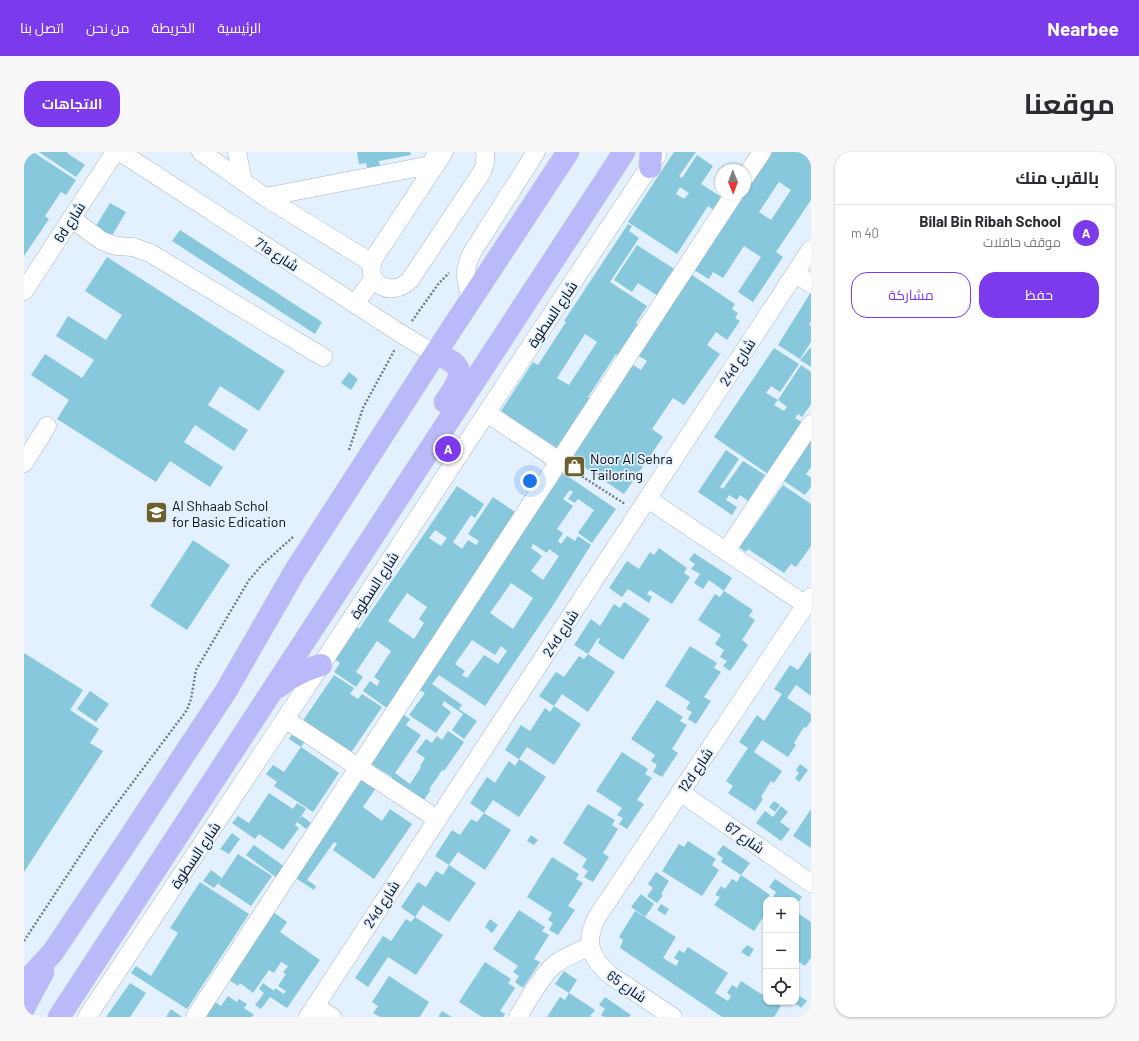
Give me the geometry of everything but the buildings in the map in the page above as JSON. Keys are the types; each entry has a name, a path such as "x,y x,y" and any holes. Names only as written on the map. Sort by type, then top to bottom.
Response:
{"main road":[{"path":"24,1008 53,952 226,691 295,571 568,152"},
{"name":"شارع السطوة","path":"58,1017 624,152"},
{"path":"431,448 431,432 434,419 459,378 459,371 455,364 435,354"},
{"path":"271,693 294,675 321,665"},
{"path":"24,969 38,959 53,952"},
{"path":"24,984 53,952"}],"street":[{"name":"6d شارع","path":"24,291 114,152"},
{"name":"71a شارع","path":"120,152 403,335 435,354"},
{"path":"200,152 373,270 378,284 384,288 391,289 405,285 410,280 482,172 486,159 484,152"},
{"path":"238,152 243,182"},
{"path":"471,299 466,276 468,259 536,152"},
{"path":"751,168 762,152"},
{"path":"355,304 373,270 374,258 438,156"},
{"path":"265,197 438,156"},
{"name":"شارع السطوة","path":"87,1017 487,413 653,157"},
{"path":"195,1017 730,200"},
{"path":"71,218 102,241 116,246 133,247 150,253 323,357"},
{"name":"24d شارع","path":"311,1012 811,249"},
{"path":"795,273 811,284"},
{"path":"487,413 559,461"},
{"path":"726,552 811,424"},
{"path":"24,463 47,426"},
{"path":"644,506 726,552 808,601"},
{"name":"12d شارع","path":"590,946 592,926 597,917 808,601"},
{"path":"285,719 437,819"},
{"name":"شارع 67","path":"680,792 811,883"},
{"path":"518,1017 546,973 554,965 566,957 590,946"},
{"name":"شارع 65","path":"590,946 597,962 610,975 673,1017"},
{"path":"311,1012 332,1017"}],"path":[{"path":"349,452 363,408 403,335 439,283 452,270"},
{"path":"559,461 644,506"},
{"path":"24,941 97,830 187,710 191,699 196,670 249,580 262,565 294,536"}],"place":[{"name":"Bilal Bin Ribah School","path":"448,449"},
{"name":"Noor Al Sehra Tailoring","path":"574,466"},
{"name":"Al Shhaab Schol for Basic Edication","path":"156,513"}]}
